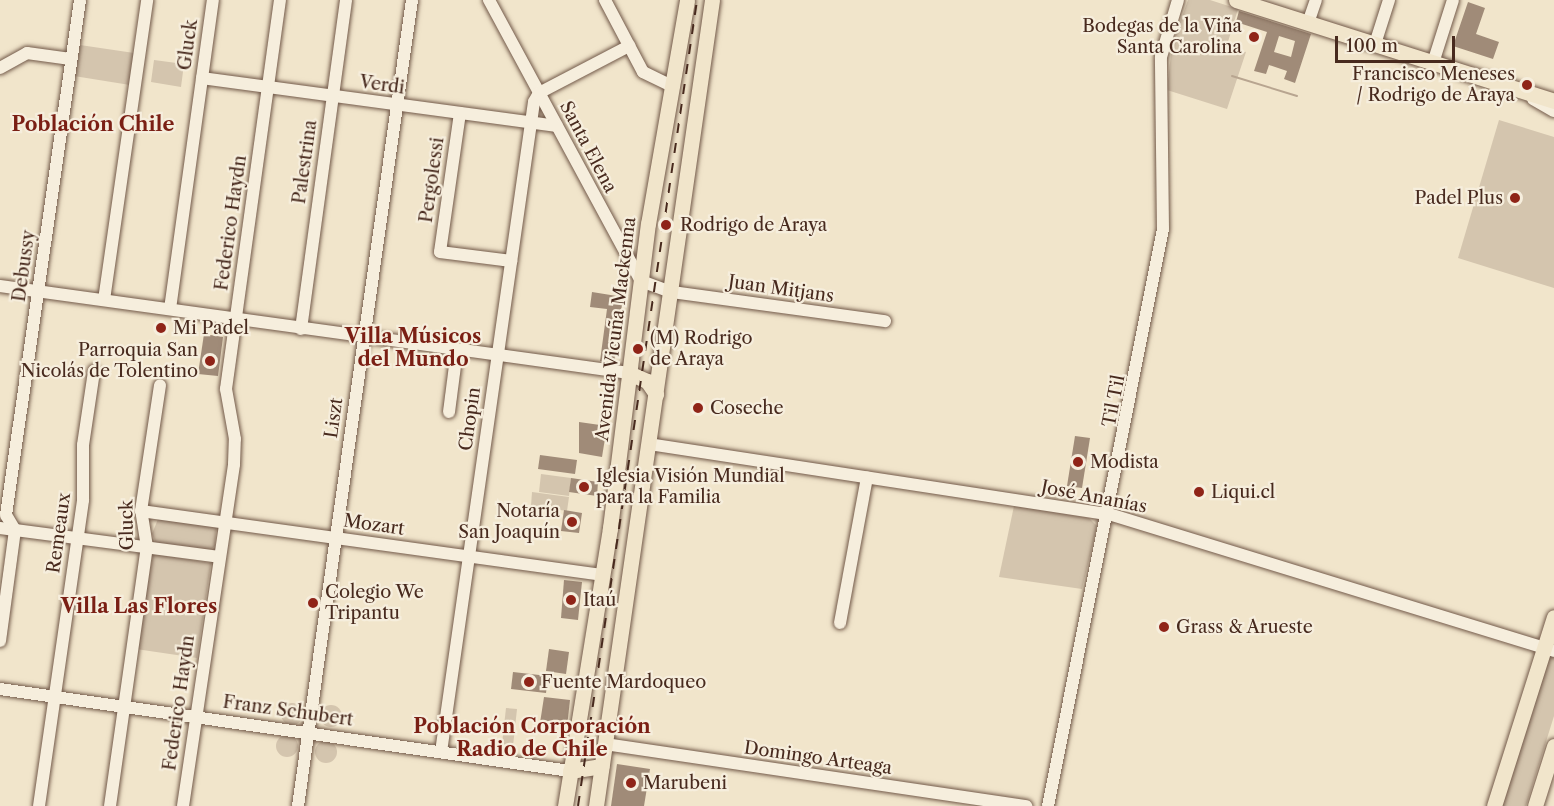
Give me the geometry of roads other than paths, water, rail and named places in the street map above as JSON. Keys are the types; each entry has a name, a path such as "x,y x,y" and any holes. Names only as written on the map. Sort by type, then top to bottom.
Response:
{"main road":[{"name":"Avenida Vicuña Mackenna","path":"565,806 602,575 640,281 687,0"},
{"path":"596,806 672,292 712,0"},
{"path":"1236,0 1554,101"},
{"path":"629,373 647,381 656,394"},
{"path":"1494,806 1549,649 1554,617"},
{"path":"1535,806 1554,746"},
{"path":"570,771 590,772 602,766"}],"street":[{"name":"Debussy","path":"15,530 3,515 80,0"},
{"path":"104,300 147,0"},
{"name":"Gluck","path":"170,309 213,0"},
{"name":"Federico Haydn","path":"183,806 235,456 226,389 280,0"},
{"name":"Palestrina","path":"301,329 346,0"},
{"name":"Liszt","path":"298,806 412,0"},
{"name":"Santa Elena","path":"489,0 640,281"},
{"path":"605,0 643,72 674,87"},
{"name":"Til Til","path":"1048,806 1109,514 1164,229 1161,57 1178,0"},
{"path":"1308,23 1316,0"},
{"path":"1375,44 1389,0"},
{"path":"1433,63 1453,0"},
{"path":"538,93 629,46"},
{"path":"0,68 27,53 71,58"},
{"name":"Verdi","path":"202,78 557,126"},
{"path":"1516,89 1554,111"},
{"name":"Chopin","path":"441,752 530,123 538,93"},
{"name":"Pergolessi","path":"460,113 440,252 511,261"},
{"path":"640,281 672,292"},
{"path":"0,286 629,373"},
{"name":"Juan Mitjans","path":"672,292 885,321"},
{"path":"449,412 457,350"},
{"name":"Remeaux","path":"39,806 77,538 94,371"},
{"name":"Gluck","path":"110,806 147,547 141,511 160,385"},
{"name":"José Ananías","path":"649,444 1109,514 1549,649"},
{"path":"840,623 867,477"},
{"name":"Mozart","path":"141,511 602,575"},
{"path":"0,641 15,530 219,557"},
{"name":"Franz Schubert","path":"0,689 570,771"},
{"name":"Domingo Arteaga","path":"605,744 1026,806"}],"waterway":[{"path":"1232,76 1297,96"}],"railway":[{"path":"578,806 697,0"}],"place":[{"name":"Bodegas de la Viña Santa Carolina","path":"1254,37"},
{"name":"Francisco Meneses / Rodrigo de Araya","path":"1527,85"},
{"name":"Padel Plus","path":"1515,198"},
{"name":"Rodrigo de Araya","path":"666,225"},
{"name":"Mi Padel","path":"161,328"},
{"name":"(M) Rodrigo de Araya","path":"638,349"},
{"name":"Parroquia San Nicolás de Tolentino","path":"210,361"},
{"name":"Coseche","path":"698,408"},
{"name":"Modista","path":"1078,462"},
{"name":"Iglesia Visión Mundial para la Familia","path":"584,487"},
{"name":"Liqui.cl","path":"1199,492"},
{"name":"Notaría San Joaquín","path":"572,522"},
{"name":"Itaú","path":"571,600"},
{"name":"Colegio We Tripantu","path":"313,603"},
{"name":"Grass & Arueste","path":"1164,627"},
{"name":"Fuente Mardoqueo","path":"529,682"},
{"name":"Marubeni","path":"631,783"}],"district":[{"name":"Población Chile","path":"93,124"},
{"name":"Villa Músicos del Mundo","path":"413,348"},
{"name":"Villa Las Flores","path":"139,606"},
{"name":"Población Corporación Radio de Chile","path":"532,738"}]}
